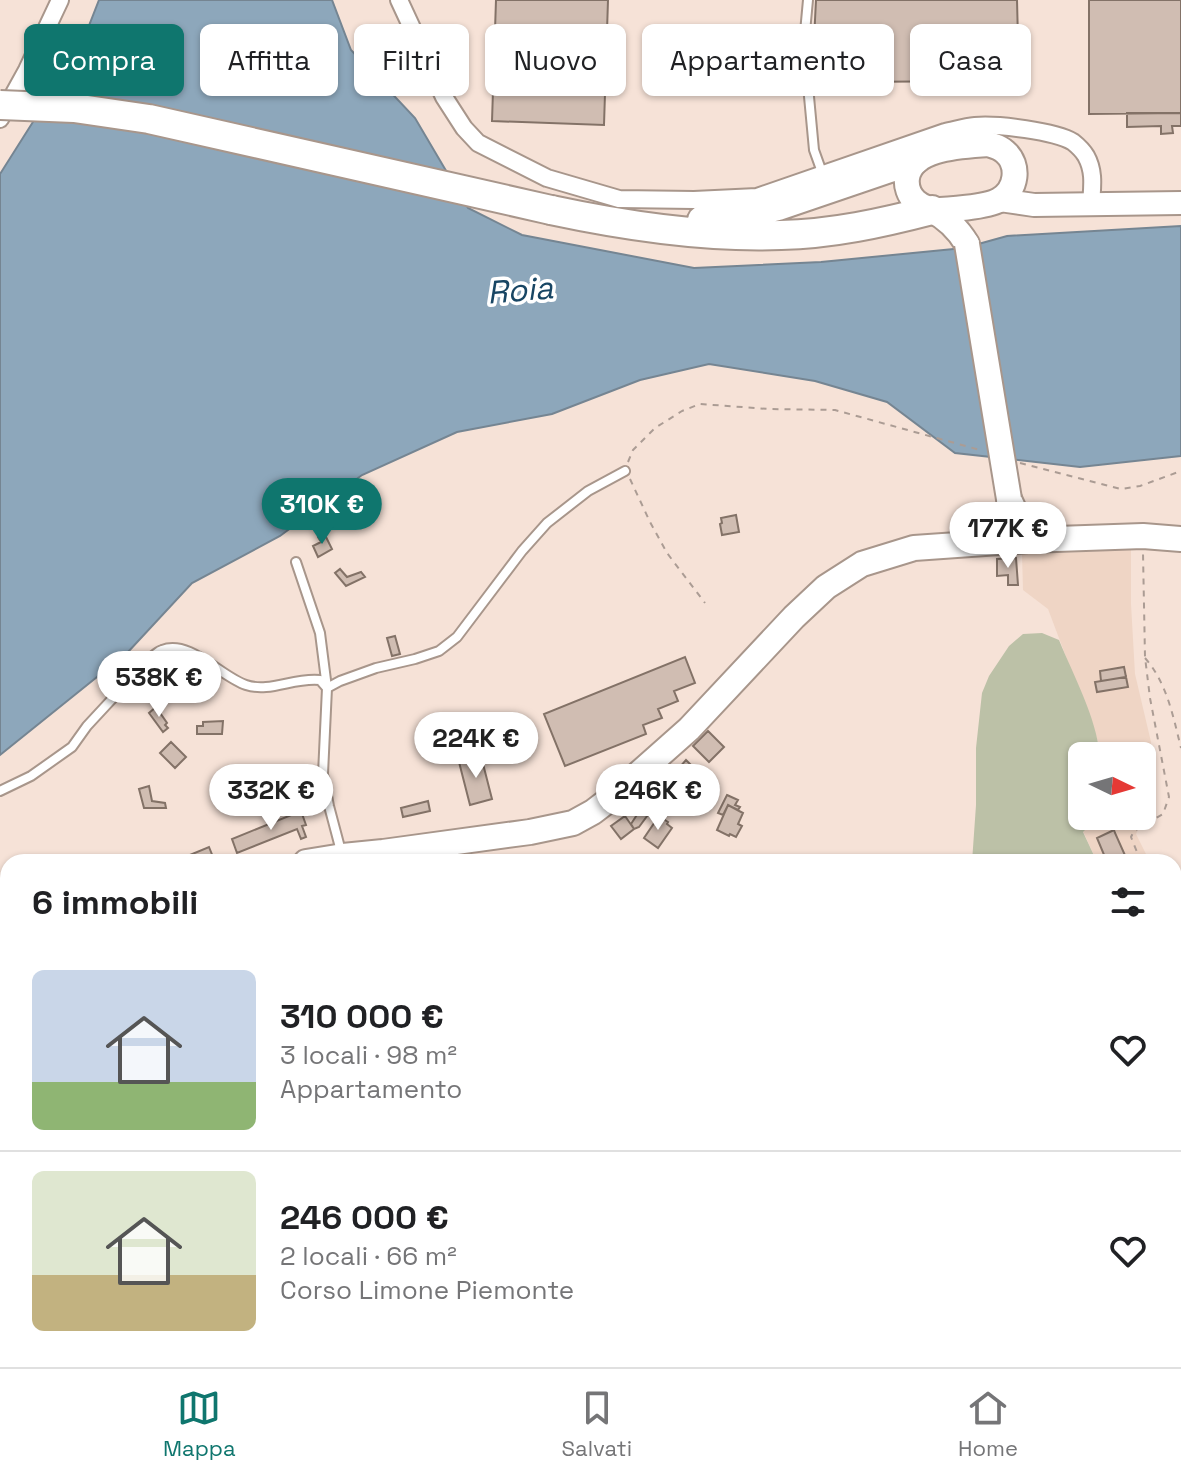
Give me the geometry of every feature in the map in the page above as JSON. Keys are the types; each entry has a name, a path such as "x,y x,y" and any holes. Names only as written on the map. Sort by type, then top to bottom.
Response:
{"highway":[{"path":"0,105 74,108 149,119 617,224 723,234 781,235 840,230 932,210"},
{"path":"644,226 737,215 778,206 916,159"}],"main road":[{"path":"967,244 976,217 1007,194 1015,177 1011,159 1005,152 988,144 929,152 916,159 907,175 908,190 917,204 932,210 958,229 967,244 1016,541"},
{"path":"932,210 995,201"},
{"path":"363,854 530,832 573,823 593,812 689,729 826,587 862,564 914,548 1143,536 1181,539"}],"street":[{"path":"0,119 60,0"},
{"path":"399,0 444,97 464,128 478,143 547,178 619,199 757,197 945,132 977,126 1014,128 1061,137 1075,143 1090,165 1093,177 1091,205"},
{"path":"1014,168 1030,195 1047,205"},
{"path":"995,201 1047,205 1181,203"}],"lane":[{"path":"808,0 804,43 806,74 814,150 823,175"},
{"path":"327,688 376,668 439,651 457,637 547,523 588,491 625,471"},
{"path":"296,562 320,633 327,688 323,774 342,854"},
{"path":"0,791 31,776 72,747 87,726 162,649 191,652 246,685 280,685 305,678 320,680 327,688"}],"path":[{"path":"705,603 667,553 625,471 633,450 655,428 682,411 700,404 835,410 981,450"},
{"path":"1020,463 1121,489 1140,486 1181,471"},
{"path":"1138,854 1131,837 1134,831 1163,814 1169,797 1145,657 1143,536"},
{"path":"1145,657 1155,670 1170,703 1181,748"}],"shaded area":[{"path":"1131,548 1135,674 1151,742 1098,742 1048,609 1023,590 1022,554"},
{"path":"1138,830 1136,834 1146,854 1093,854 1083,831"}],"green space":[{"path":"1042,633 1059,640 1089,711 1098,742 1068,742 1068,830 1085,830 1083,832 1093,854 973,854 976,748 982,693 1009,646 1023,634"}],"water":[{"name":"Roia","path":"99,0 332,0 354,53 354,96 394,96 415,118 468,208 522,235 694,268 821,262 964,248 1007,236 1181,226 1181,456 1080,467 955,453 887,402 815,381 709,364 640,380 552,414 457,432 362,475 280,536 192,583 128,652 0,755 0,174 49,96 184,96 184,24 90,24"}],"building":[{"path":"496,0 608,0 607,24 495,24"},
{"path":"816,0 1017,0 1018,24 910,24 910,82 894,82 894,24 815,24"},
{"path":"1089,0 1181,0 1181,113 1089,114"},
{"path":"493,96 605,96 604,125 492,121"},
{"path":"1127,113 1181,113 1181,126 1172,126 1173,133 1161,134 1161,126 1127,127"},
{"path":"736,515 739,532 722,535 721,518"},
{"path":"324,533 332,549 318,557 313,546 321,542 318,537"},
{"path":"1016,558 1018,585 1008,585 1008,575 997,576 997,559"},
{"path":"340,569 347,577 361,572 365,577 346,586 335,573"},
{"path":"395,636 400,654 392,656 387,638"},
{"path":"685,657 695,683 674,691 678,701 658,709 662,718 643,725 646,734 565,766 544,714"},
{"path":"1124,667 1126,677 1101,681 1100,671"},
{"path":"1126,677 1128,687 1097,692 1095,682"},
{"path":"156,707 167,723 168,728 163,732 149,713"},
{"path":"223,721 222,734 197,734 197,726 203,726 203,722"},
{"path":"708,731 724,747 709,762 693,746"},
{"path":"171,742 186,757 175,768 160,753"},
{"path":"481,756 492,799 470,805 459,762"},
{"path":"686,760 694,768 662,803 652,794 656,790 651,785 665,769 672,776"},
{"path":"149,786 152,801 165,803 166,808 144,808 139,789"},
{"path":"727,795 738,800 735,805 740,807 738,810 728,805 723,815 718,813"},
{"path":"428,801 430,811 403,817 401,808"},
{"path":"728,805 743,813 738,824 742,826 736,837 717,830"},
{"path":"642,807 650,812 634,829 631,824"},
{"path":"301,811 306,837 301,839 297,829 237,853 232,839"},
{"path":"625,816 634,829 621,839 611,826"},
{"path":"659,816 672,828 658,848 644,838"},
{"path":"1114,830 1124,854 1104,854 1097,838"},
{"path":"209,847 212,854 192,854"}]}
